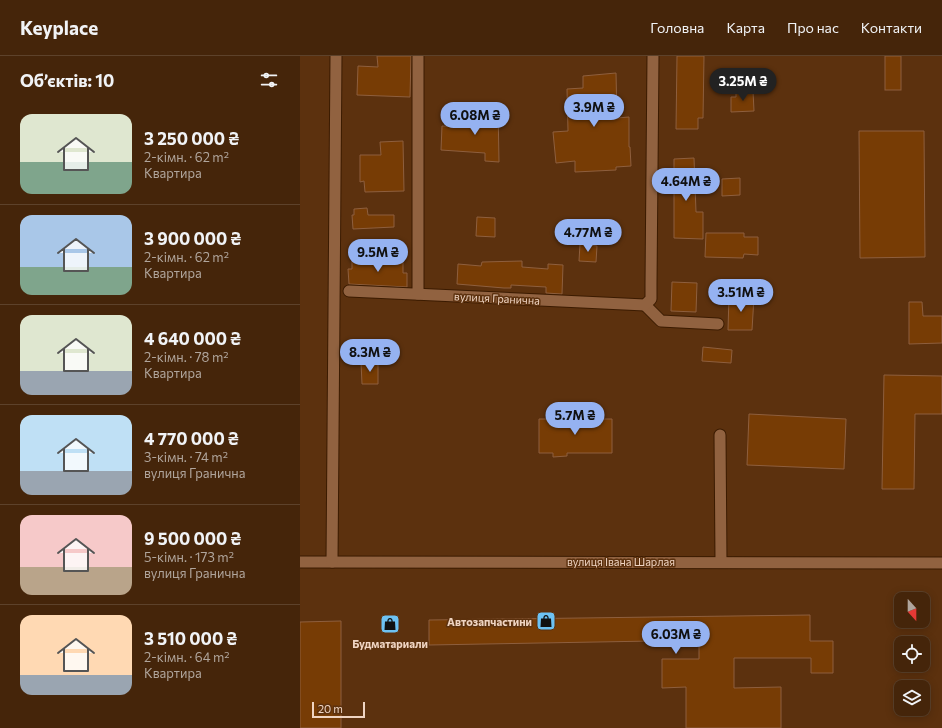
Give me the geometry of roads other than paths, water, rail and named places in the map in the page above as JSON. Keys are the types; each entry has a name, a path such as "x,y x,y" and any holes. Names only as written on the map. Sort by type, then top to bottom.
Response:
{"street":[{"path":"332,562 336,56"},
{"path":"418,56 418,294"},
{"path":"653,56 651,299 645,305 661,321 718,324"},
{"name":"вулиця Гранична","path":"349,291 645,305"},
{"path":"720,435 721,561"},
{"name":"вулиця Івана Шарлая","path":"300,562 721,561 942,563"}],"place":[{"name":"Автозапчастини","path":"546,621"},
{"name":"Будматариали","path":"390,624"}]}
